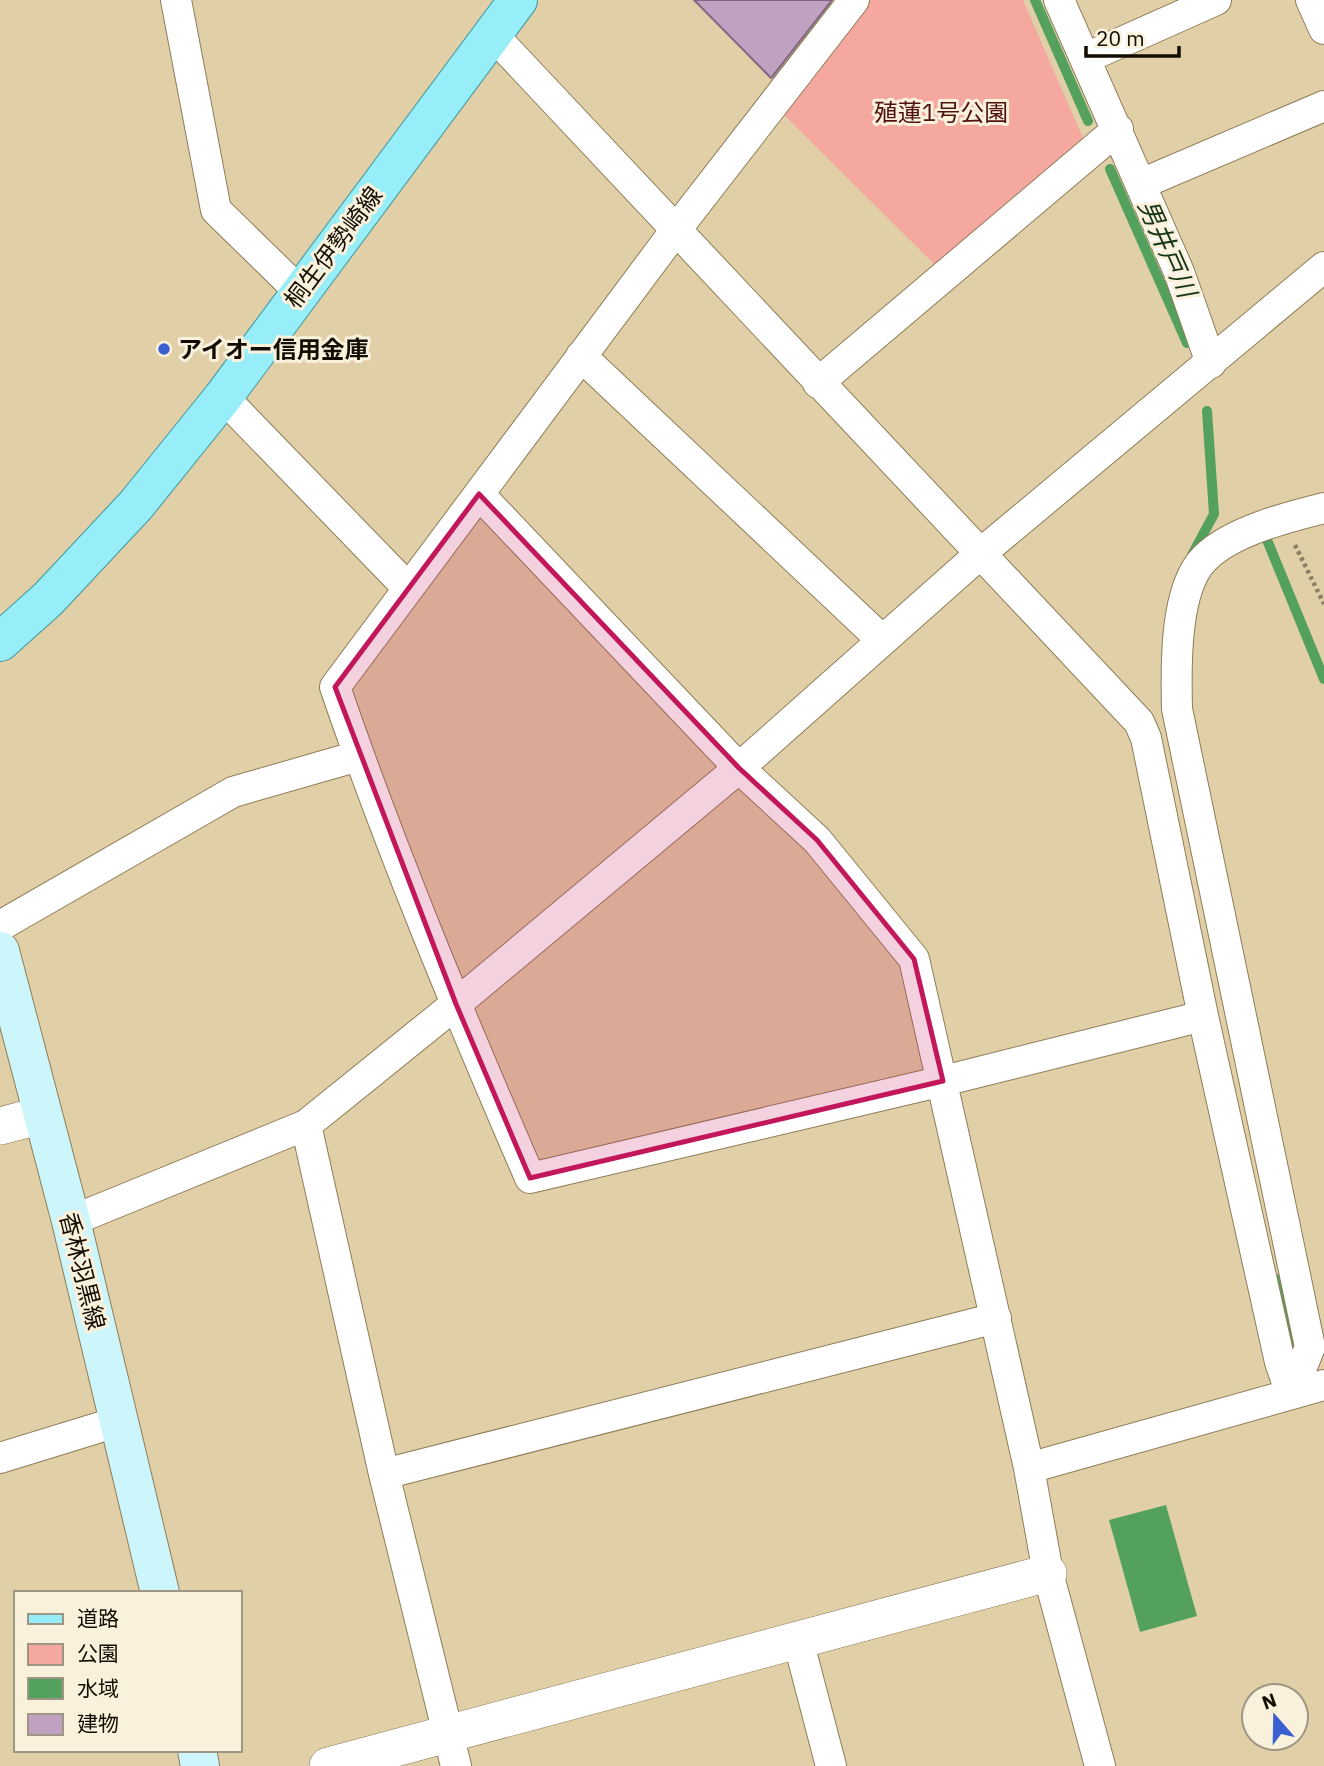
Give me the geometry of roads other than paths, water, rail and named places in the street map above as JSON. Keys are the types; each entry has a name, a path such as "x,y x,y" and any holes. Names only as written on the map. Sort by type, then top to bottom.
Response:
{"main road":[{"name":"桐生伊勢崎線","path":"0,642 48,599 136,505 223,397 518,0"},
{"name":"香林羽黒線","path":"0,951 71,1221 160,1591"}],"street":[{"path":"176,0 216,210 300,292"},
{"path":"854,0 675,231 334,687 456,1004 530,1178 943,1081 1203,1016"},
{"path":"1059,0 1179,272 1211,363"},
{"path":"1086,58 1216,0"},
{"path":"1311,0 1324,29"},
{"path":"492,34 1139,722 1146,737 1203,1016 1280,1362 1291,1394"},
{"path":"1141,184 1324,106"},
{"path":"818,383 1118,129"},
{"path":"71,1221 306,1125 739,768 980,554 1324,267"},
{"path":"581,356 882,640"},
{"path":"223,397 408,588"},
{"path":"479,494 739,768 817,840 914,959 1029,1468 1048,1573 1100,1766"},
{"path":"1291,1394 1310,1346 1177,709 1176,653 1187,585 1204,558 1228,541 1284,518 1324,508"},
{"path":"0,926 233,792 359,756"},
{"path":"0,1126 42,1115"},
{"path":"306,1125 384,1474 452,1750"},
{"path":"384,1474 996,1318"},
{"path":"1029,1468 1324,1385"},
{"path":"0,1458 120,1422"},
{"path":"328,1766 452,1750 798,1640 1048,1573"},
{"path":"798,1640 831,1766"}],"water":[{"path":"1166,1505 1197,1616 1140,1632 1109,1520"}],"waterway":[{"name":"男井戸川","path":"1035,0 1088,121"},
{"name":"男井戸川","path":"1110,169 1187,343"},
{"name":"男井戸川","path":"1192,555 1214,514 1207,411"},
{"name":"男井戸川","path":"1263,530 1324,679"},
{"path":"1281,1278 1294,1343"}],"place":[{"name":"アイオー信用金庫","path":"164,349"}],"park label":[{"name":"殖蓮1号公園","path":"941,112"}]}
